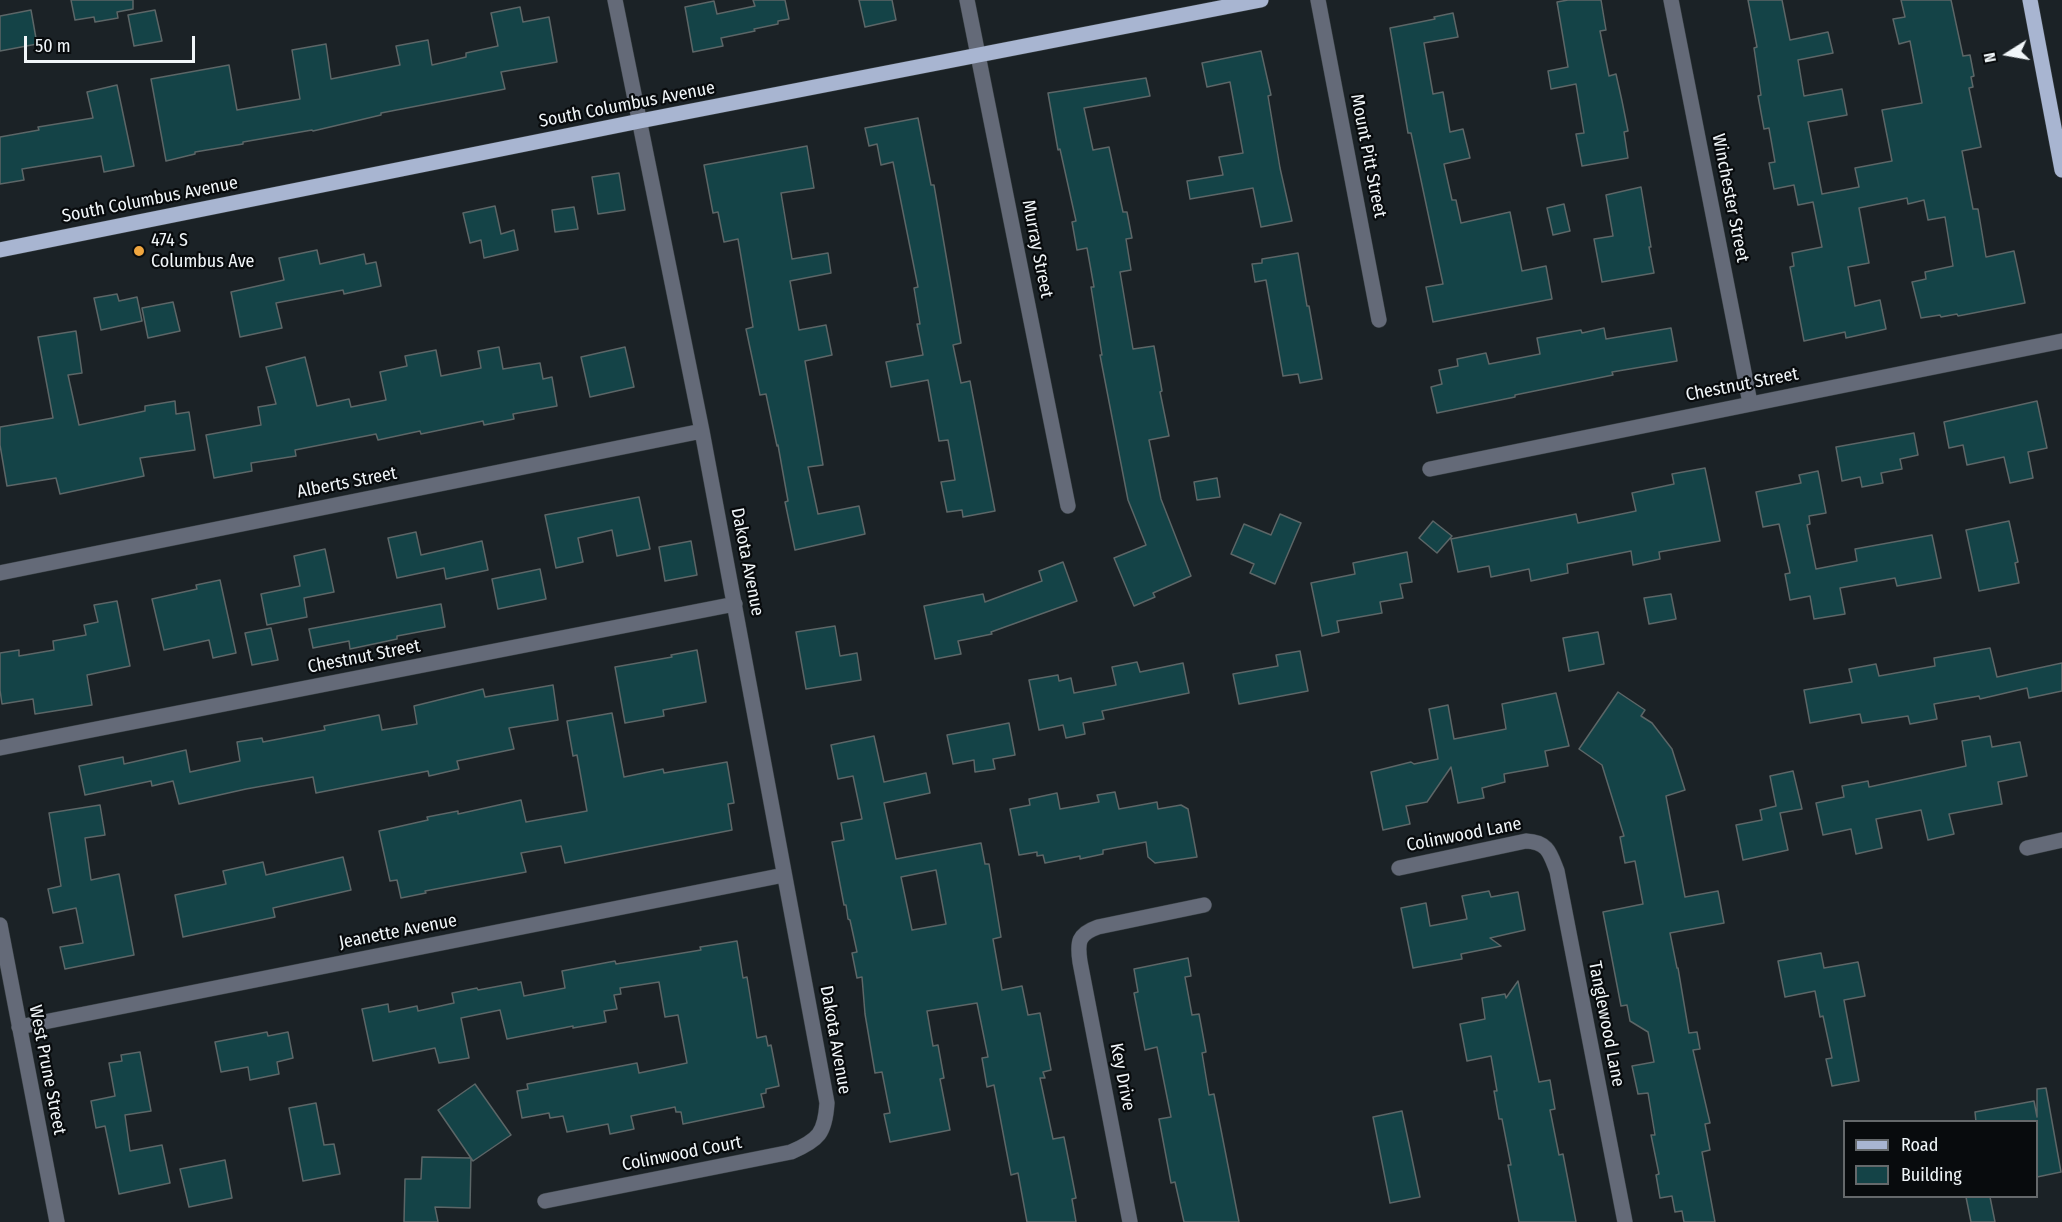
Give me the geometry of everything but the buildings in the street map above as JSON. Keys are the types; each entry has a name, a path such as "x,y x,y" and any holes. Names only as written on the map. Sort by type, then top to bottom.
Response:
{"main road":[{"name":"South Columbus Avenue","path":"0,250 1262,0"},
{"path":"2030,0 2062,170"}],"street":[{"name":"Dakota Avenue","path":"615,0 702,431 827,1103 826,1121 821,1133"},
{"name":"Murray Street","path":"968,0 1068,506"},
{"name":"Mount Pitt Street","path":"1318,0 1379,320"},
{"name":"Winchester Street","path":"1671,0 1750,403"},
{"name":"Chestnut Street","path":"1430,469 2062,341"},
{"name":"Alberts Street","path":"0,573 702,431"},
{"name":"Chestnut Street","path":"0,748 735,604"},
{"path":"2027,848 2062,840"},
{"name":"Colinwood Lane","path":"1399,868 1514,843 1537,841"},
{"name":"Tanglewood Lane","path":"1537,841 1546,847 1557,871 1625,1222"},
{"name":"Jeanette Avenue","path":"19,1027 784,875"},
{"name":"Key Drive","path":"1130,1222 1078,951 1080,939 1087,931 1098,927 1204,905"},
{"name":"West Prune Street","path":"0,925 7,995 19,1027 57,1222"},
{"name":"Colinwood Court","path":"545,1201 791,1152 810,1144 821,1133"}],"place":[{"name":"474 S Columbus Ave","path":"139,251"}]}
